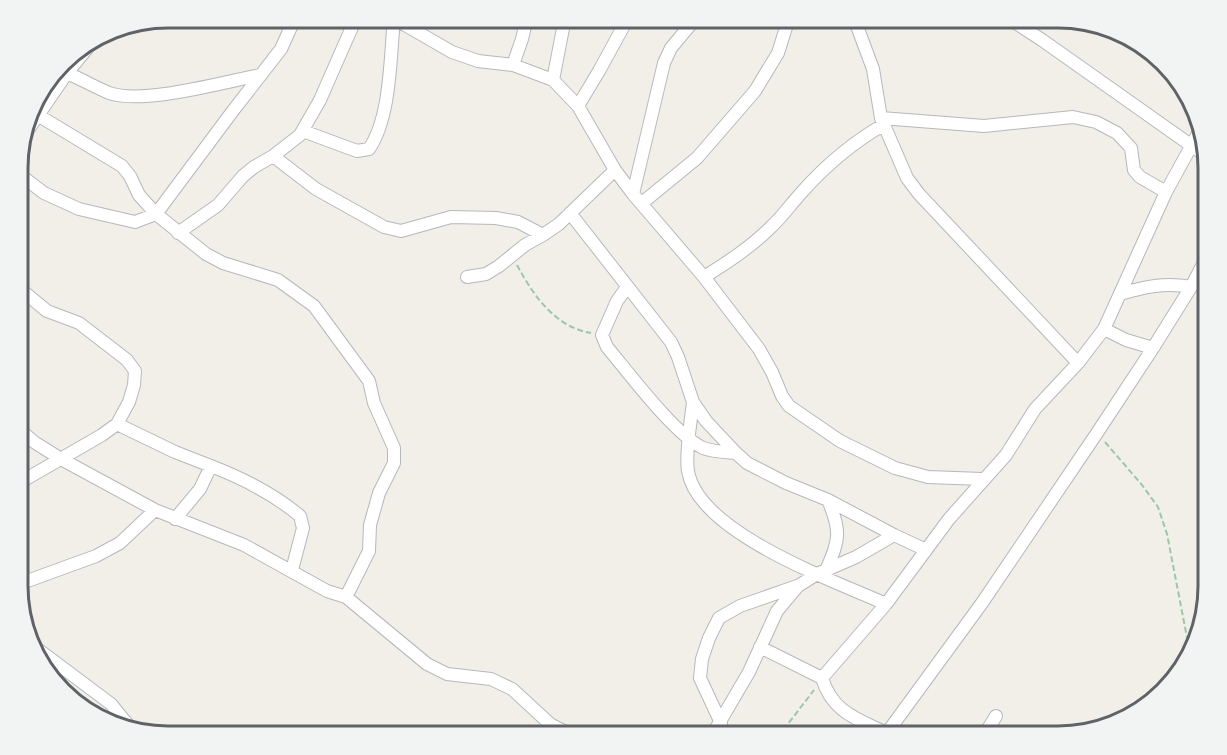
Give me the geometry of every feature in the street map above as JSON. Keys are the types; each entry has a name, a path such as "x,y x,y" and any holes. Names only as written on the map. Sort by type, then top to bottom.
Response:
{"street":[{"path":"28,181 44,193 79,209 135,222 156,214 281,49 290,28"},
{"path":"178,233 218,205 243,176 273,156 303,131 320,100 352,28"},
{"path":"303,131 357,151 369,149 377,138 384,120 393,28"},
{"path":"411,28 452,52 478,61 513,65 553,80 578,106 615,170 704,277 759,349 789,406 840,441 895,468 928,477 982,479"},
{"path":"513,65 525,28"},
{"path":"553,80 563,28"},
{"path":"578,106 623,28"},
{"path":"637,198 664,63 671,48 688,28"},
{"path":"637,198 697,158 756,91 778,53 786,28"},
{"path":"858,28 873,69 882,121 907,178 1078,363"},
{"path":"1023,28 1197,151"},
{"path":"53,90 72,67"},
{"path":"67,73 110,93 135,97 165,94 261,75"},
{"path":"39,115 122,166 130,176 139,195 156,214 206,254 222,263 278,280 314,306 369,381 374,403 393,448 394,463 379,493 370,525 369,551 346,597"},
{"path":"704,277 747,249 773,226 803,191 841,153 882,121 984,126 1073,117 1096,122 1117,133 1131,147 1134,170 1140,177 1166,192"},
{"path":"822,678 886,604 982,479 1006,455 1035,409 1078,363 1104,329 1166,192 1195,138"},
{"path":"273,156 316,189 384,227 401,231 451,217 496,218 518,222 543,235"},
{"path":"467,277 486,274 525,245 543,235 615,170"},
{"path":"570,213 671,342 693,402 706,421 736,453 747,463 786,483 828,500 926,550"},
{"path":"892,726 982,603 1097,433 1198,277"},
{"path":"1120,294 1155,285 1191,286"},
{"path":"627,287 617,301 602,335 607,347 656,405 690,439 714,451 736,453"},
{"path":"28,295 47,311 79,323 127,360 135,371 129,402 117,423 102,435 28,478"},
{"path":"1104,329 1126,340 1153,348"},
{"path":"693,402 688,470 693,488 703,501 738,532 886,604"},
{"path":"117,423 175,452 237,477 288,506 300,516 303,528 292,570"},
{"path":"28,437 61,459 155,510 244,545 327,591 346,597 427,664 447,674 491,679 512,689 554,726"},
{"path":"175,519 200,489 211,466"},
{"path":"821,572 837,537 837,521 828,500"},
{"path":"28,581 104,552 120,543 155,510"},
{"path":"721,723 700,678 702,659 719,618 740,606 798,586 894,535"},
{"path":"719,726 749,672 777,611 798,586"},
{"path":"760,647 822,678 836,706 869,726"},
{"path":"47,656 111,704 123,719"},
{"path":"990,726 996,716"}],"path":[{"path":"512,254 526,282 548,310 565,324 583,332 602,335"},
{"path":"1097,433 1158,507 1167,534 1188,640"},
{"path":"786,726 822,678"}]}
